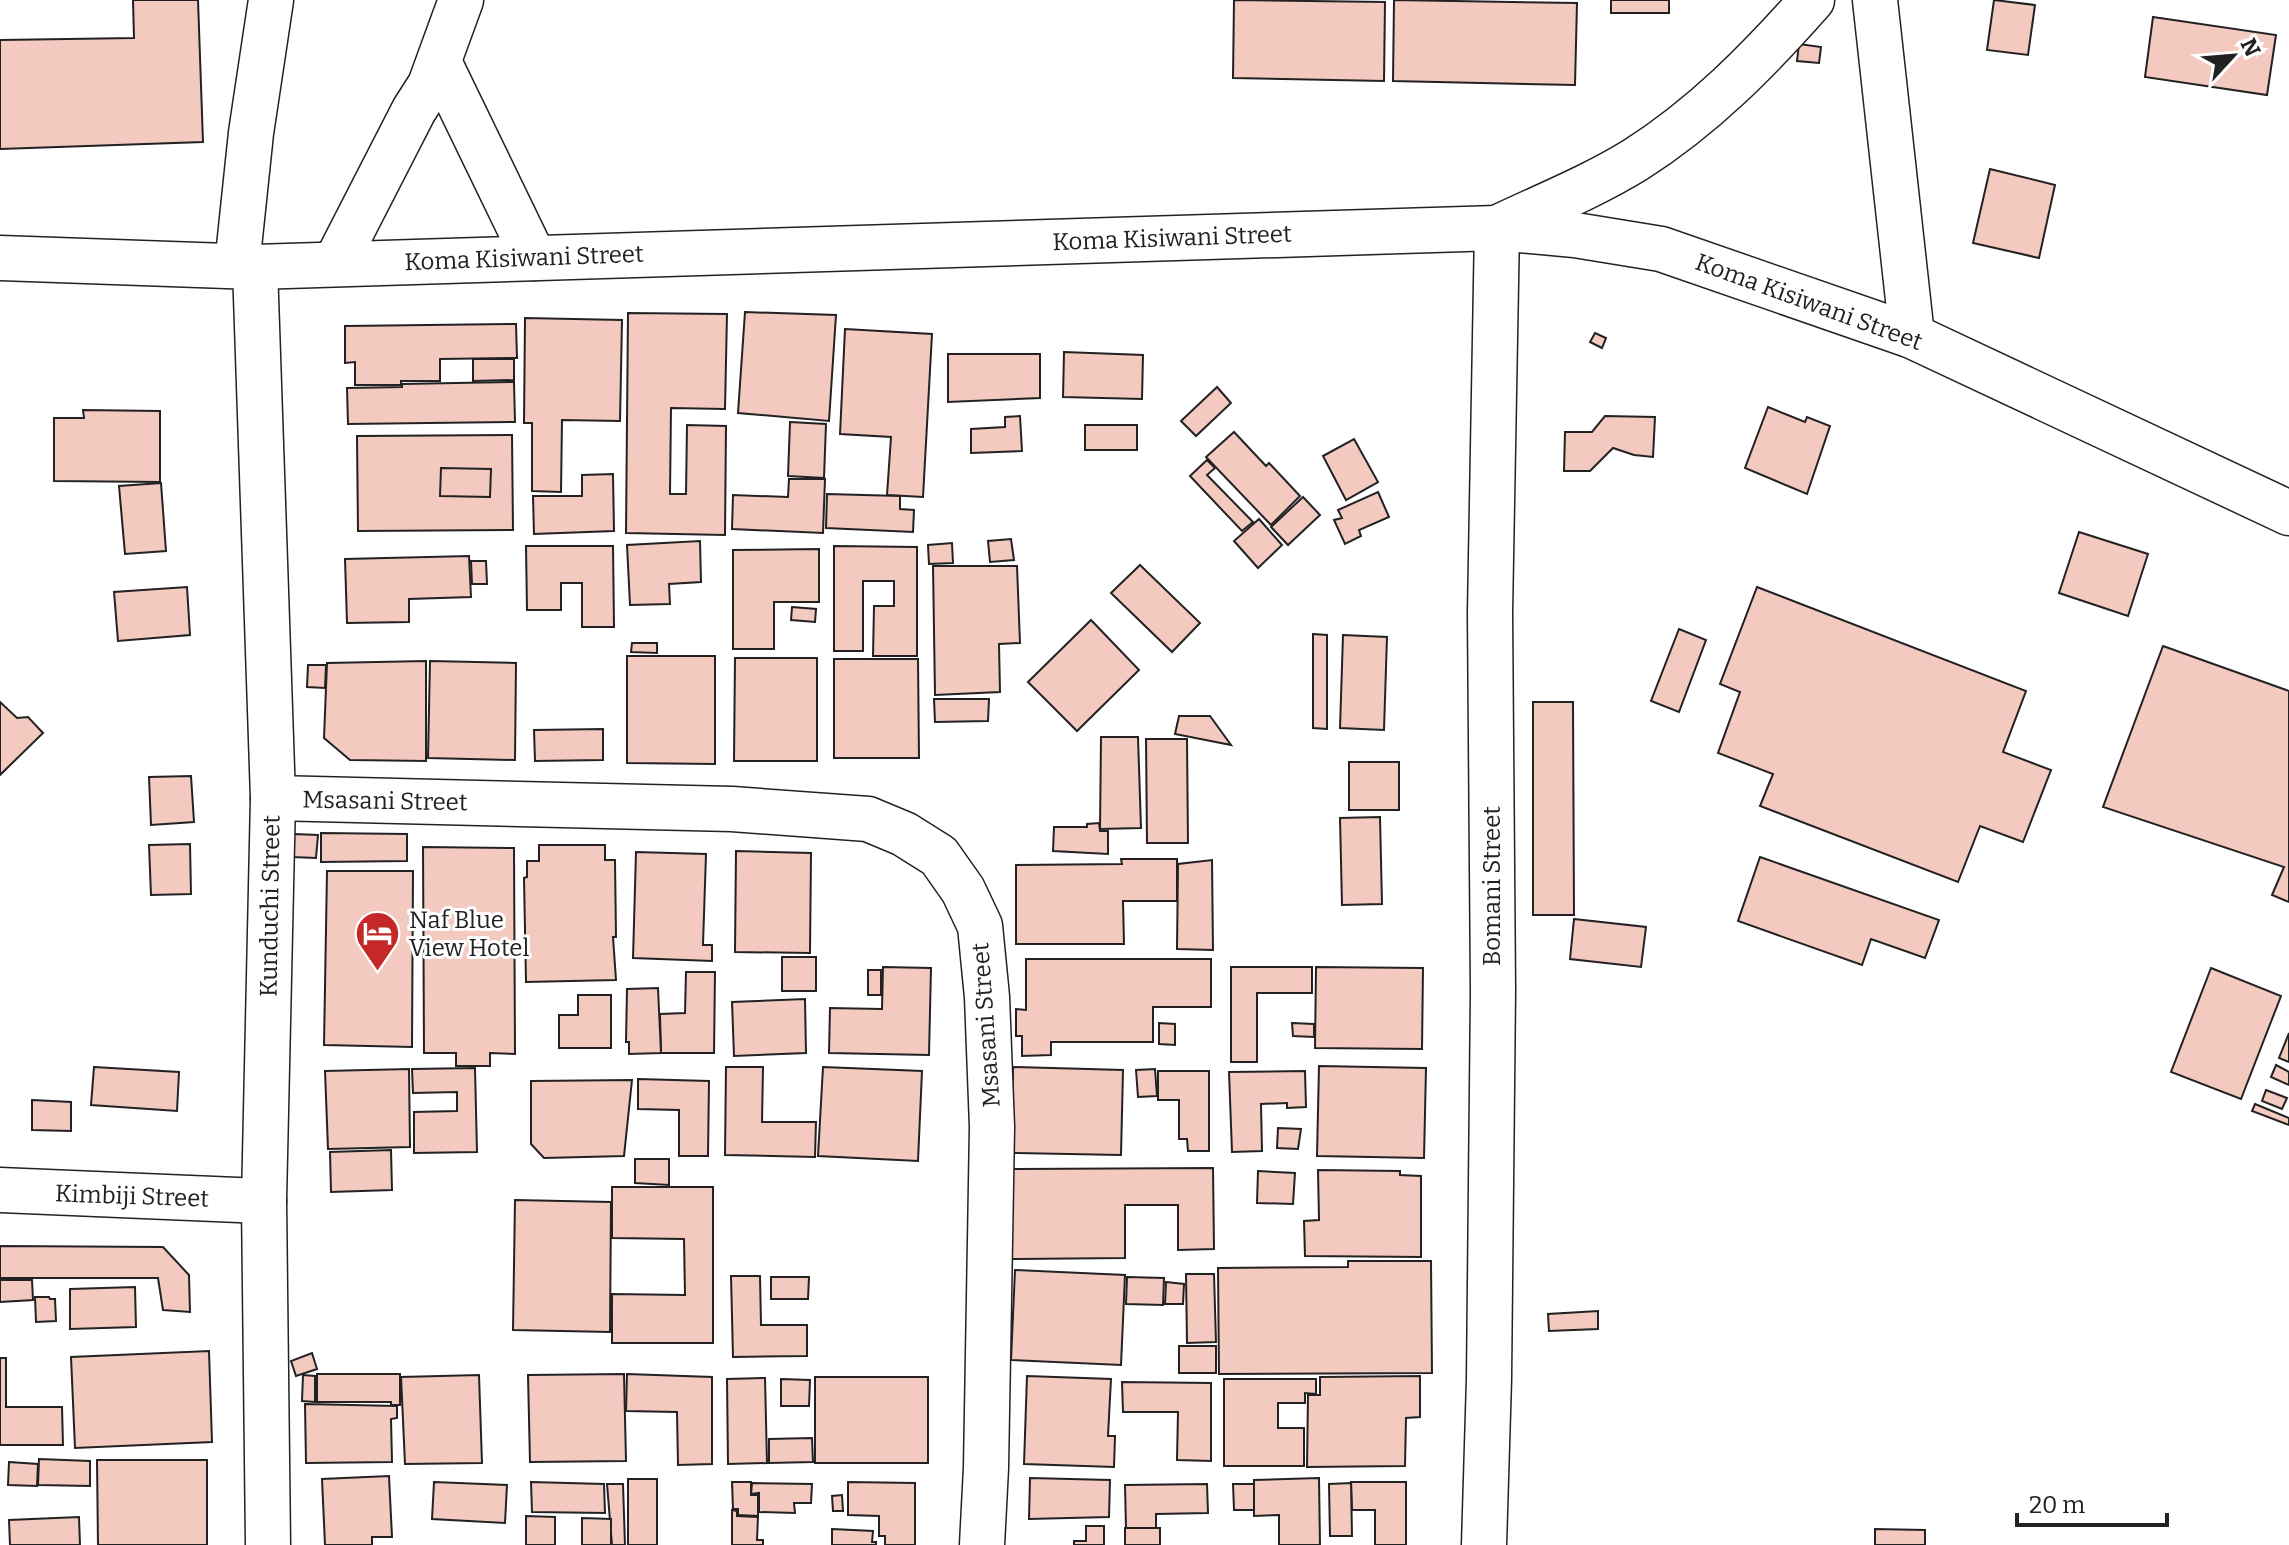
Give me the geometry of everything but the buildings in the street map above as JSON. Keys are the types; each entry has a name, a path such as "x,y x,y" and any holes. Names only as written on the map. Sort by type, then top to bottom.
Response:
{"street":[{"name":"Kunduchi Street","path":"268,1545 264,1201 273,798 246,266 251,133 271,0"},
{"path":"335,264 440,64 461,0"},
{"path":"1497,228 1591,184 1667,138 1768,50 1812,0"},
{"path":"1875,0 1912,336"},
{"path":"440,64 534,258"},
{"name":"Koma Kisiwani Street","path":"0,258 246,266 1497,228 1575,235 1661,249 1912,336 2289,513"},
{"name":"Bomani Street","path":"1484,1545 1493,1007 1490,613 1497,228"},
{"name":"Msasani Street","path":"273,798 732,809 868,819 904,834 939,856 963,890 980,926 987,997 992,1127 982,1545"},
{"name":"Kimbiji Street","path":"0,1190 264,1201"}],"place":[{"name":"Naf Blue View Hotel","path":"378,973"}]}
